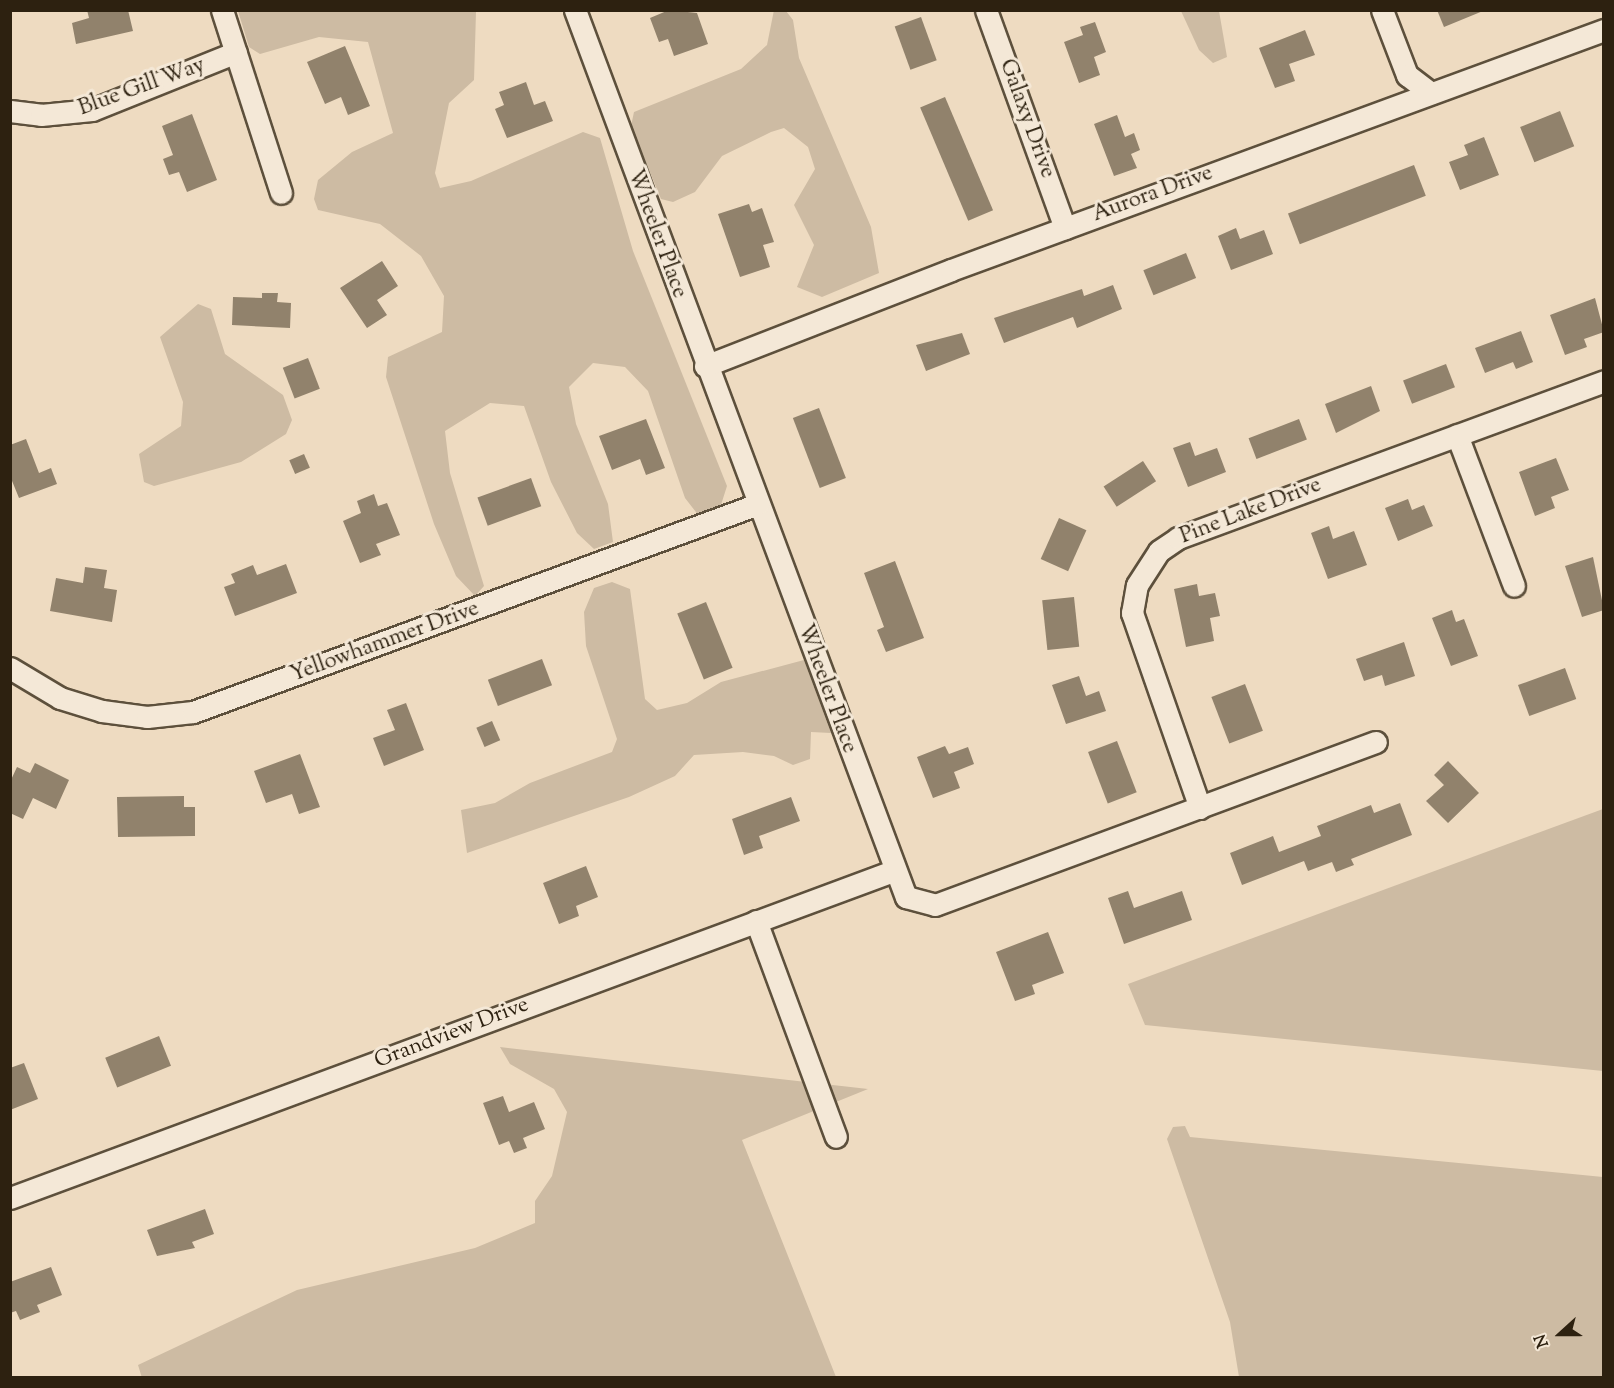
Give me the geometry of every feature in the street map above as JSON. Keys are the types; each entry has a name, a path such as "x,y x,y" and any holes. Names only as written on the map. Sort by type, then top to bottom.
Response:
{"street":[{"path":"222,10 281,193"},
{"name":"Wheeler Place","path":"574,10 893,871 906,897 935,905 1376,742"},
{"name":"Galaxy Drive","path":"986,10 1065,228"},
{"path":"1382,10 1407,75 1431,93"},
{"name":"Aurora Drive","path":"705,366 1065,228 1604,30"},
{"name":"Blue Gill Way","path":"10,111 41,115 92,110 236,52"},
{"name":"Pine Lake Drive","path":"1200,808 1137,634 1134,596 1146,566 1178,538 1604,381"},
{"path":"1457,435 1514,586"},
{"name":"Yellowhammer Drive","path":"10,668 60,698 102,711 147,717 194,712 758,504"},
{"name":"Grandview Drive","path":"10,1198 893,871"},
{"path":"756,921 836,1137"}],"shaded area":[{"path":"774,10 786,11 793,20 799,58 871,227 879,273 822,297 797,287 814,245 794,205 815,169 808,147 784,128 771,132 722,156 695,192 673,202 661,199 631,126 634,112 741,69 767,45"},
{"path":"238,11 476,12 474,80 449,103 435,173 440,188 471,181 583,132 600,138 633,251 727,486 720,508 699,516 685,498 648,391 625,367 593,363 569,387 576,424 608,504 613,542 594,549 577,533 551,482 524,406 490,403 445,431 450,473 484,586 475,596 456,576 434,524 386,377 388,357 442,332 444,296 421,256 380,224 318,210 314,199 318,180 352,152 393,133 368,42 319,37 260,54 249,47"},
{"path":"1181,11 1219,11 1227,57 1213,63 1199,50"},
{"path":"198,304 211,309 225,354 283,395 292,420 286,434 241,462 154,486 144,482 139,454 181,426 183,402 160,337"},
{"path":"612,582 630,589 645,699 657,710 687,703 721,682 804,660 831,733 811,732 810,759 793,765 774,756 743,752 694,755 675,776 629,797 467,853 461,810 495,803 530,783 612,752 617,739 586,646 584,612 594,588"},
{"path":"1603,809 1603,1071 1145,1025 1128,984"},
{"path":"500,1047 868,1089 742,1140 836,1377 142,1378 138,1365 297,1290 475,1248 535,1223 535,1201 552,1176 567,1112 554,1089 510,1064"},
{"path":"1185,1126 1190,1137 1603,1177 1603,1377 1239,1377 1230,1322 1167,1139 1173,1127"}],"building":[{"path":"87,10 128,10 133,31 76,44 72,23 89,18"},
{"path":"669,10 697,13 708,44 674,56 668,39 659,42 650,18"},
{"path":"1437,10 1483,10 1483,11 1444,27"},
{"path":"921,17 937,60 910,70 895,27"},
{"path":"1095,22 1106,52 1094,57 1100,75 1079,83 1064,42 1083,35 1080,27"},
{"path":"1305,30 1315,55 1289,64 1295,81 1275,88 1259,48"},
{"path":"345,46 370,106 348,115 341,97 325,104 307,62"},
{"path":"526,82 534,105 545,101 553,121 507,138 495,109 504,105 499,92"},
{"path":"945,97 993,210 968,221 920,108"},
{"path":"1560,111 1574,146 1534,162 1520,127"},
{"path":"192,114 217,180 187,192 179,172 169,175 163,159 173,155 162,126"},
{"path":"1117,115 1125,137 1134,133 1140,150 1131,154 1137,168 1114,176 1094,124"},
{"path":"1484,137 1499,175 1460,190 1449,162 1468,155 1464,145"},
{"path":"1414,165 1426,196 1300,244 1288,213"},
{"path":"749,204 752,212 762,208 774,242 763,245 770,267 740,277 718,214"},
{"path":"1236,228 1240,239 1264,230 1273,254 1231,270 1218,236"},
{"path":"1186,253 1196,278 1153,295 1143,270"},
{"path":"382,261 398,286 377,300 387,315 367,328 340,288"},
{"path":"1113,285 1122,309 1077,328 1073,317 1004,343 994,318 1082,289 1084,296"},
{"path":"262,293 278,293 277,302 291,303 290,328 232,325 233,297 262,298"},
{"path":"1595,298 1604,332 1584,339 1587,347 1565,355 1550,315"},
{"path":"1521,331 1533,362 1516,369 1513,362 1485,373 1475,348"},
{"path":"962,333 970,354 926,371 916,345"},
{"path":"308,358 320,389 295,398 283,368"},
{"path":"1446,364 1455,387 1412,404 1403,380"},
{"path":"1371,386 1380,411 1336,433 1325,404"},
{"path":"819,408 846,478 820,488 793,418"},
{"path":"646,419 665,468 646,475 640,459 612,470 599,436"},
{"path":"1299,419 1307,440 1256,459 1249,438"},
{"path":"26,439 39,473 51,468 57,484 19,498 10,476 10,445"},
{"path":"1190,442 1195,456 1217,448 1226,472 1188,487 1173,448"},
{"path":"304,454 310,468 295,474 289,460"},
{"path":"1556,458 1569,490 1551,497 1555,508 1535,516 1519,472"},
{"path":"1143,461 1156,481 1117,507 1104,487"},
{"path":"531,478 541,506 488,526 477,497"},
{"path":"374,494 378,506 387,503 400,535 376,544 381,555 360,563 343,521 361,513 357,501"},
{"path":"1408,499 1412,510 1424,505 1433,526 1398,541 1385,508"},
{"path":"1059,518 1086,530 1068,571 1041,559"},
{"path":"1329,526 1333,539 1354,531 1367,565 1328,579 1311,533"},
{"path":"1593,557 1604,610 1582,617 1565,566"},
{"path":"895,561 924,638 886,652 877,630 884,627 864,573"},
{"path":"286,564 297,593 235,616 224,587 235,583 231,574 253,565 257,575"},
{"path":"85,567 107,570 104,588 117,590 112,622 50,611 56,578 83,583"},
{"path":"1197,584 1199,596 1215,593 1220,616 1210,618 1214,641 1186,647 1174,589"},
{"path":"1074,597 1079,647 1047,650 1042,600"},
{"path":"706,602 733,668 704,679 677,614"},
{"path":"1452,610 1456,622 1464,619 1478,656 1451,666 1432,618"},
{"path":"1404,642 1415,676 1385,686 1382,675 1364,681 1356,659"},
{"path":"542,659 552,685 498,706 488,680"},
{"path":"1565,668 1576,699 1529,716 1518,685"},
{"path":"1079,676 1086,696 1099,691 1106,711 1066,724 1052,685"},
{"path":"1245,684 1263,731 1229,744 1211,697"},
{"path":"406,703 424,750 384,766 373,738 395,730 387,710"},
{"path":"492,721 500,740 485,747 476,728"},
{"path":"1117,741 1137,792 1108,803 1088,752"},
{"path":"945,746 949,754 968,747 974,764 954,772 960,788 933,798 917,757"},
{"path":"300,754 320,807 299,814 292,794 266,803 254,771"},
{"path":"1448,761 1479,793 1448,823 1426,801 1444,785 1434,775"},
{"path":"35,763 69,780 56,809 33,798 23,819 10,813 10,782 17,767 30,773"},
{"path":"184,796 184,807 195,807 195,836 118,837 117,797"},
{"path":"791,797 800,821 759,836 763,848 744,855 732,819"},
{"path":"1400,803 1412,835 1351,859 1354,865 1336,872 1332,862 1308,871 1304,861 1242,885 1230,853 1273,836 1279,852 1321,836 1317,826 1371,805 1374,813"},
{"path":"586,866 598,897 576,906 579,916 559,924 543,883"},
{"path":"1128,891 1134,908 1182,891 1192,920 1124,944 1108,898"},
{"path":"1048,932 1064,973 1032,985 1035,994 1015,1001 996,952"},
{"path":"159,1036 171,1066 117,1087 105,1058"},
{"path":"24,1063 38,1099 10,1110 10,1068"},
{"path":"503,1096 509,1112 534,1102 545,1129 523,1138 527,1148 514,1153 509,1141 499,1145 483,1103"},
{"path":"205,1209 214,1234 192,1242 195,1248 157,1256 147,1230"},
{"path":"51,1267 62,1295 37,1305 40,1312 20,1320 16,1311 10,1313 10,1282"}]}
